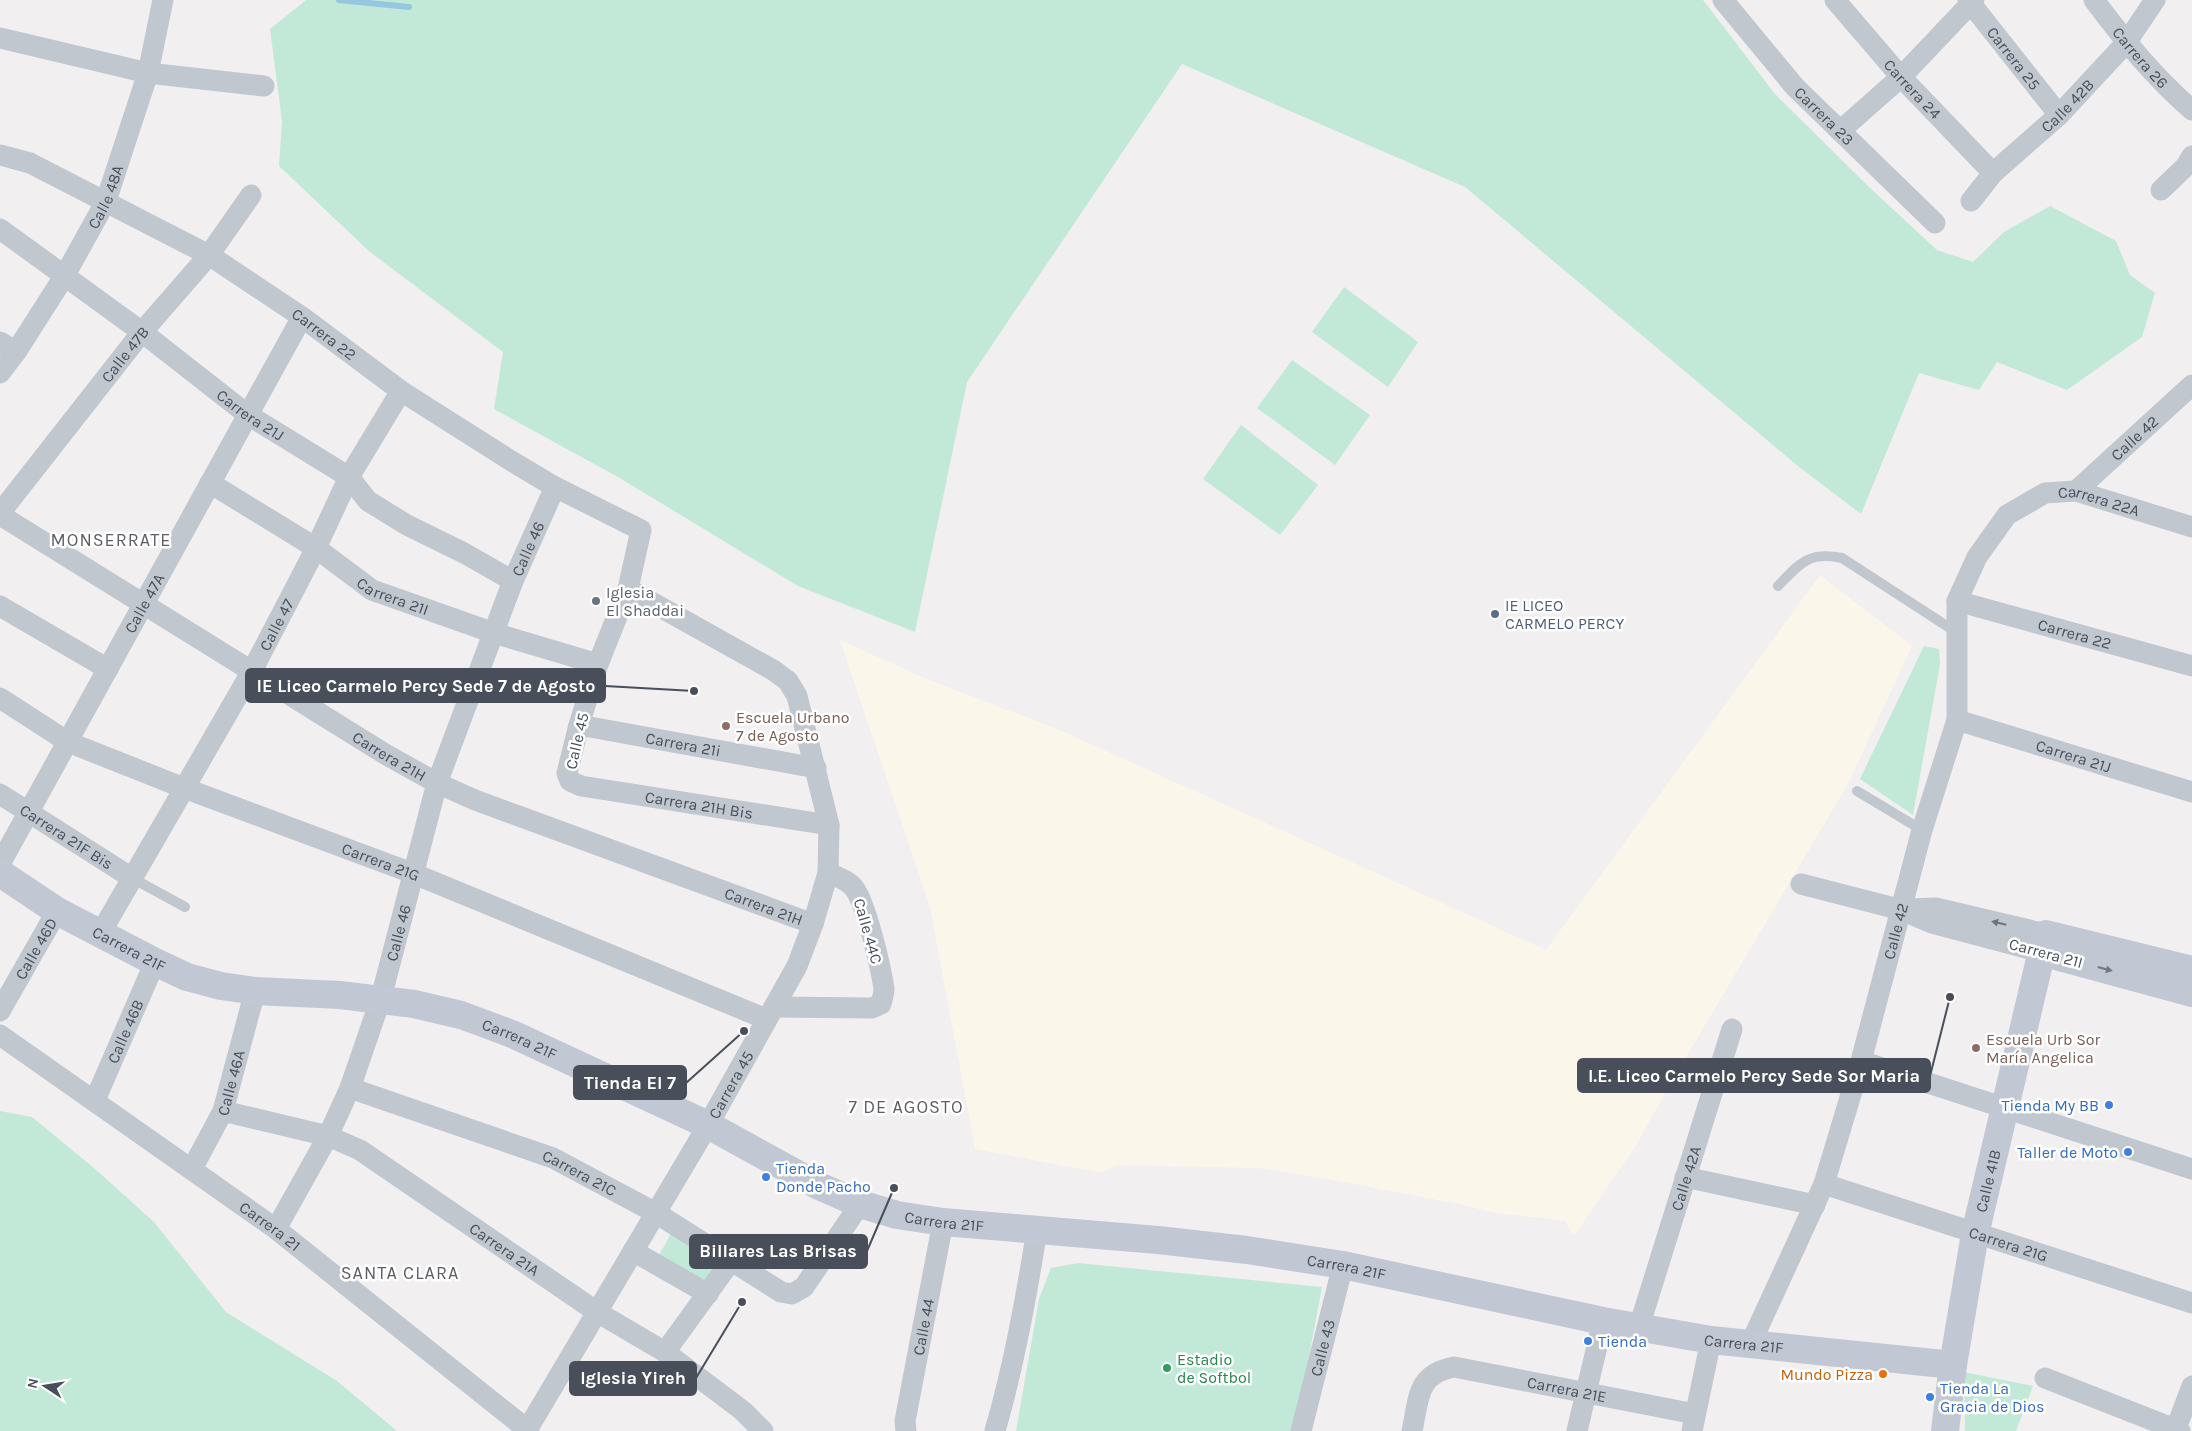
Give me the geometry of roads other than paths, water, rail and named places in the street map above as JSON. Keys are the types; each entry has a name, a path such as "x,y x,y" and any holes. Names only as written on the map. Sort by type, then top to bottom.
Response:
{"street":[{"name":"Calle 48A","path":"0,373 8,347 65,275 106,201 148,73 163,0"},
{"name":"Carrera 23","path":"1723,0 1794,86 1935,224"},
{"name":"Carrera 24","path":"1835,0 1901,76 1993,173"},
{"name":"Carrera 26","path":"2094,0 2126,43 2168,89 2192,110"},
{"name":"Calle 42B","path":"1971,201 1993,173 2059,115 2126,43 2155,0"},
{"path":"1840,131 1901,76 1971,1"},
{"name":"Carrera 25","path":"1971,1 2059,115"},
{"path":"0,38 148,73 264,86"},
{"name":"Carrera 22","path":"0,155 30,163 209,255 302,317 402,391 555,487 641,530"},
{"path":"2161,190 2186,166 2192,156"},
{"name":"Calle 47B","path":"0,514 142,332 209,255 251,195"},
{"name":"Carrera 21J","path":"0,229 142,332 248,415 349,477 368,501 407,525 464,553 513,581"},
{"name":"Calle 47A","path":"0,864 302,317"},
{"name":"Calle 42","path":"2076,491 2192,386"},
{"name":"Calle 47","path":"100,934 252,671 316,548 349,477 402,391"},
{"name":"Carrera 21I","path":"210,484 316,548 372,590 494,633 598,664"},
{"name":"Calle 46","path":"276,1229 328,1136 350,1088 381,998 412,873 437,783 513,581 555,487"},
{"name":"Carrera 22A","path":"2007,515 2045,493 2076,491 2192,527"},
{"name":"Carrera 21H","path":"0,514 385,754 437,783 612,851 813,924"},
{"name":"Calle 42","path":"1750,1345 1824,1184 1861,1061 1922,830 1957,720 1956,632 1958,601 1977,557 2007,515"},
{"name":"Calle 45","path":"570,781 567,773 579,725 598,664 628,589 641,530"},
{"name":"Carrera 45","path":"528,1430 708,1125 797,966 813,924 828,873 829,825 797,696 788,681 773,670 628,589"},
{"name":"Carrera 22","path":"1958,601 2192,666"},
{"path":"0,606 108,669"},
{"name":"Carrera 21G","path":"0,698 68,742 184,788 412,873 770,1013"},
{"name":"Carrera 21J","path":"1957,720 2192,792"},
{"name":"Carrera 21i","path":"579,725 816,768"},
{"name":"Carrera 21H Bis","path":"570,781 581,786 829,825"},
{"name":"Carrera 21F Bis","path":"0,794 132,878"},
{"name":"Carrera 21F","path":"0,873 57,911 188,977 221,986 255,991 381,998 462,1015 512,1034 708,1125 819,1186 860,1204 897,1215 943,1222 1237,1249 1343,1265 1603,1321 1711,1340 1952,1365"},
{"name":"Calle 44C","path":"770,1013 872,1008 881,1004 884,991 866,912 853,886 844,879 828,873"},
{"name":"Carrera 21I","path":"1801,884 1902,910 1936,908 2192,993"},
{"name":"Calle 46D","path":"0,1011 57,911"},
{"name":"Carrera 21I","path":"2044,943 2192,970"},
{"name":"Calle 41B","path":"1945,1431 1952,1365 1975,1234 2044,943"},
{"name":"Calle 46B","path":"95,1100 155,962"},
{"name":"Calle 46A","path":"192,1169 223,1111 255,991"},
{"name":"Calle 42A","path":"1639,1327 1732,1029"},
{"name":"Carrera 21","path":"0,1035 276,1229 528,1430"},
{"path":"1861,1061 2192,1169"},
{"name":"Carrera 21C","path":"350,1088 552,1158 656,1213 781,1292 792,1294 804,1287 860,1204"},
{"name":"Carrera 21A","path":"223,1111 328,1136 360,1150 597,1312 665,1352 743,1411 763,1431"},
{"path":"1686,1177 1815,1205"},
{"name":"Carrera 21G","path":"1824,1184 2192,1303"},
{"name":"Calle 44","path":"906,1431 906,1421 943,1222"},
{"path":"995,1431 1005,1396 1026,1300 1037,1230"},
{"path":"633,1251 708,1294"},
{"path":"665,1352 732,1261"},
{"name":"Calle 43","path":"1301,1431 1343,1265"},
{"path":"1576,1431 1603,1321"},
{"path":"1693,1422 1711,1340"},
{"name":"Carrera 21E","path":"1412,1431 1424,1382 1439,1370 1454,1367 1586,1394 1693,1422"},
{"path":"2046,1378 2176,1430 2192,1386"}],"lane":[{"path":"1778,586 1800,564 1807,560 1827,555 1842,558 1956,632"},
{"path":"1857,790 1922,830"},
{"path":"132,878 185,907"}],"waterway":[{"path":"339,0 409,7"}],"place":[{"name":"Iglesia El Shaddai","path":"596,601"},
{"name":"IE LICEO CARMELO PERCY","path":"1495,614"},
{"name":"IE Liceo Carmelo Percy Sede 7 de Agosto","path":"694,691"},
{"name":"Escuela Urbano 7 de Agosto","path":"726,726"},
{"name":"I.E. Liceo Carmelo Percy Sede Sor Maria","path":"1950,997"},
{"name":"Tienda El 7","path":"744,1031"},
{"name":"Escuela Urb Sor María Angelica","path":"1976,1048"},
{"name":"Tienda My BB","path":"2109,1105"},
{"name":"Taller de Moto","path":"2128,1152"},
{"name":"Tienda Donde Pacho","path":"766,1177"},
{"name":"Billares Las Brisas","path":"894,1188"},
{"name":"Iglesia Yireh","path":"742,1302"},
{"name":"Tienda","path":"1588,1341"},
{"name":"Estadio de Softbol","path":"1167,1368"},
{"name":"Mundo Pizza","path":"1883,1374"},
{"name":"Tienda La Gracia de Dios","path":"1930,1397"}],"district":[{"name":"MONSERRATE","path":"111,540"},
{"name":"7 DE AGOSTO","path":"906,1107"},
{"name":"SANTA CLARA","path":"400,1273"}]}
